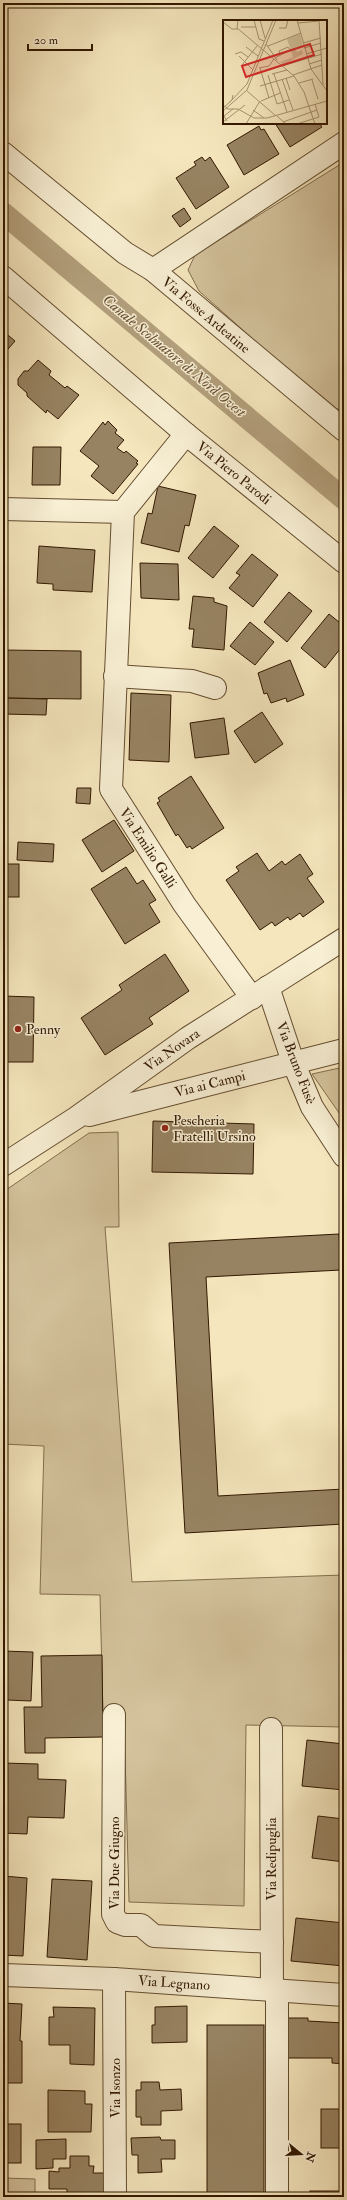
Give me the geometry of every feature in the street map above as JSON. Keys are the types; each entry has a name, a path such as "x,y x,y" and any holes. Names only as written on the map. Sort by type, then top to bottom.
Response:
{"street":[{"name":"Via Fosse Ardeatine","path":"344,142 153,270 344,429"},
{"path":"3,153 125,253 153,270"},
{"name":"Via Piero Parodi","path":"3,277 186,434 344,562"},
{"path":"3,509 123,512 186,434"},
{"name":"Via Emilio Galli","path":"123,512 110,789 184,904 260,993"},
{"path":"115,676 192,681 215,688"},
{"name":"Via Novara","path":"3,1165 76,1118 188,1038 344,939"},
{"name":"Via Bruno Fusè","path":"260,993 293,1062 312,1107 344,1156"},
{"name":"Via ai Campi","path":"76,1118 344,1050"},
{"name":"Via Due Giugno","path":"114,1715 113,1914 117,1922 125,1925 141,1925 154,1936 272,1942"},
{"name":"Via Redipuglia","path":"271,1729 272,1942 274,1990 276,2197"},
{"name":"Via Legnano","path":"3,1975 114,1979 344,1995"},
{"name":"Via Isonzo","path":"114,1979 115,2197"}],"shaded area":[{"path":"344,162 344,409 334,409 325,403 199,291 188,270 195,255"},
{"path":"344,1067 344,1120 312,1074"},
{"path":"118,1132 119,1227 105,1227 132,1582 344,1575 344,1727 246,1725 244,1906 129,1902 124,1715 103,1715 100,1595 40,1594 44,1446 3,1444 3,1192 89,1133"},
{"path":"3,2178 35,2179 35,2197 3,2197"}],"building":[{"path":"276,124 320,124 322,127 290,147"},
{"path":"259,126 261,130 264,129 279,154 244,175 227,145"},
{"path":"202,157 205,161 210,157 229,187 196,209 176,178 196,165 194,162"},
{"path":"184,208 191,219 180,227 172,216"},
{"path":"3,331 15,341 3,355"},
{"path":"38,360 51,371 49,375 65,388 67,386 79,395 58,419 47,410 46,413 27,396 27,393 18,385 18,379 24,371 28,371"},
{"path":"108,421 117,430 115,433 124,440 117,448 124,453 126,451 138,461 136,463 138,464 113,494 91,476 99,466 80,451 103,422 105,425"},
{"path":"33,447 61,447 60,485 32,485"},
{"path":"158,486 196,495 189,526 185,525 179,552 141,543 148,513 152,514"},
{"path":"214,526 239,546 213,578 188,558"},
{"path":"39,546 95,550 92,592 53,590 53,584 37,583"},
{"path":"252,554 278,575 253,607 229,588 240,575 236,573"},
{"path":"140,563 178,564 179,600 141,598"},
{"path":"289,592 312,611 287,642 264,622"},
{"path":"193,596 214,598 214,602 227,606 224,650 192,647 194,629 189,629"},
{"path":"329,614 344,626 344,644 325,668 301,648"},
{"path":"250,622 274,642 255,665 230,646"},
{"path":"3,650 81,651 81,699 3,698"},
{"path":"290,660 304,695 287,702 286,698 271,703 267,693 264,694 258,673"},
{"path":"344,691 344,700 340,696"},
{"path":"131,693 171,695 169,762 129,760"},
{"path":"3,698 47,699 46,715 3,714"},
{"path":"262,712 283,744 255,763 234,731"},
{"path":"224,718 229,754 195,758 190,723"},
{"path":"191,776 224,828 192,849 190,846 187,848 178,834 176,836 157,803 160,801 158,798"},
{"path":"77,788 91,788 90,804 76,803"},
{"path":"114,820 134,851 102,872 82,840"},
{"path":"18,842 54,844 53,862 17,860"},
{"path":"257,853 269,871 282,861 285,865 300,854 313,874 307,878 324,902 303,917 300,913 290,920 288,917 275,926 272,922 260,930 226,880 239,871 236,867"},
{"path":"3,864 19,864 19,897 3,897"},
{"path":"126,867 137,884 143,880 156,900 149,904 160,922 125,944 91,889"},
{"path":"165,954 189,991 149,1018 153,1024 105,1055 81,1018 122,990 119,985"},
{"name":"Penny","path":"3,996 34,997 33,1062 3,1062"},
{"path":"153,1121 254,1124 253,1174 152,1172"},
{"path":"339,1234 341,1270 206,1277 218,1496 344,1489 344,1524 185,1533 169,1243"},
{"path":"3,1651 33,1652 31,1701 7,1700 7,1698 3,1697"},
{"path":"102,1655 103,1737 45,1738 45,1753 25,1753 24,1707 42,1707 41,1656"},
{"path":"307,1740 344,1744 344,1790 302,1786"},
{"path":"3,1763 38,1764 38,1779 66,1780 64,1818 28,1817 27,1834 3,1833"},
{"path":"318,1816 344,1819 344,1862 312,1858"},
{"path":"3,1876 27,1878 23,1956 3,1955"},
{"path":"52,1879 92,1881 87,1960 47,1957"},
{"path":"296,1918 344,1923 344,1966 291,1961"},
{"path":"3,2003 22,2004 20,2041 22,2041 22,2083 3,2083"},
{"path":"187,2006 187,2042 152,2043 152,2025 155,2025 155,2007"},
{"path":"53,2007 95,2008 94,2065 70,2064 70,2045 49,2045 49,2017 54,2017"},
{"path":"286,2018 308,2018 308,2021 344,2023 344,2064 332,2063 332,2058 286,2058"},
{"path":"207,2025 264,2025 264,2197 207,2197"},
{"path":"141,2082 159,2082 160,2090 181,2089 182,2110 161,2111 161,2125 141,2125 141,2117 136,2117 136,2090 141,2090"},
{"path":"48,2090 85,2091 85,2104 92,2104 91,2132 48,2132"},
{"path":"321,2109 344,2109 344,2148 321,2148"},
{"path":"3,2124 21,2124 21,2163 3,2163"},
{"path":"160,2137 161,2140 175,2140 175,2159 161,2159 162,2172 138,2173 138,2155 132,2155 131,2138"},
{"path":"66,2139 66,2159 53,2159 53,2168 36,2169 36,2140"},
{"path":"70,2156 89,2156 89,2166 94,2166 93,2173 106,2173 105,2197 67,2197 67,2189 49,2189 49,2171 59,2172 59,2168 70,2168"},
{"path":"310,2191 344,2191 344,2197 310,2197"},
{"path":"136,2194 171,2194 171,2197 136,2197"}],"waterway":[{"name":"Canale Scolmatore di Nord Ovest","path":"3,213 344,499"}],"place":[{"name":"Penny","path":"18,1029"},
{"name":"Pescheria Fratelli Ursino","path":"165,1128"}]}
